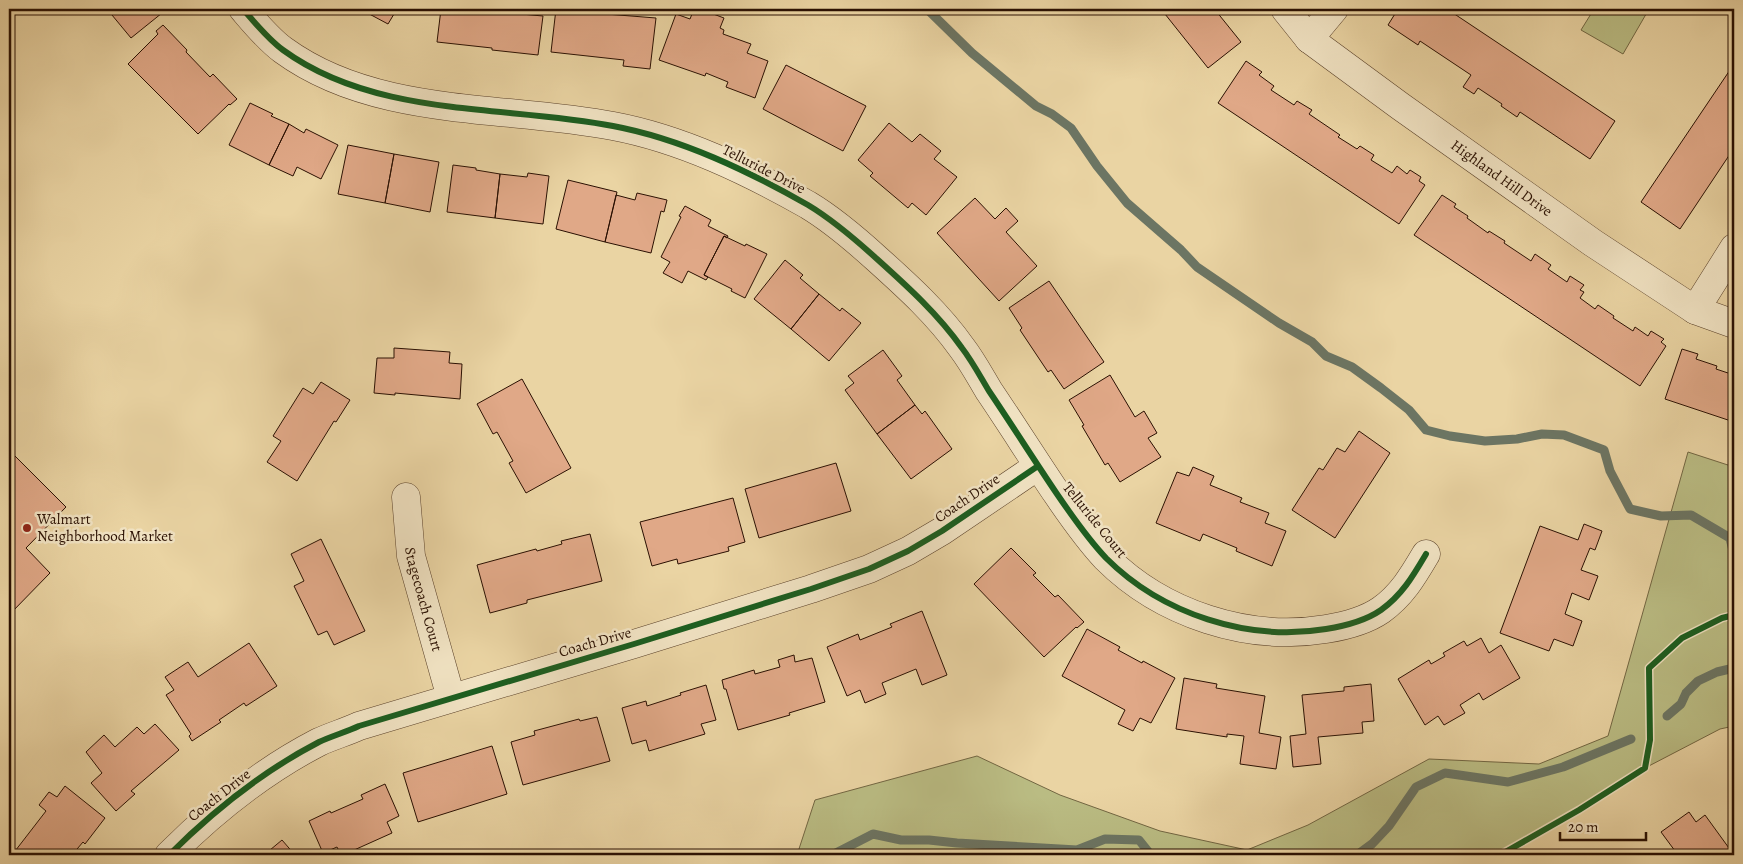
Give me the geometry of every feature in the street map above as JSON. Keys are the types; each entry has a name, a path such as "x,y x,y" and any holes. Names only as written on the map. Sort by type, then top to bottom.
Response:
{"street":[{"name":"Telluride Drive","path":"242,9 282,49 315,69 355,87 434,104 564,118 615,126 663,139 716,158 759,178 813,208 847,232 931,309 962,348 1038,466"},
{"name":"Highland Hill Drive","path":"1285,9 1309,39 1593,243 1695,310 1734,324"},
{"path":"1309,39 1334,9"},
{"path":"1695,310 1734,248"},
{"name":"Telluride Court","path":"1038,466 1073,516 1105,556 1130,579 1160,599 1224,625 1262,632 1303,633 1358,622 1380,611 1403,591 1426,554"},
{"name":"Coach Drive","path":"169,855 196,828 242,790 311,747 359,726 634,644 869,569 908,551 942,531 1038,466"},
{"name":"Stagecoach Court","path":"406,497 411,556 451,698"}],"green space":[{"path":"1594,9 1649,9 1623,54 1581,30"},
{"path":"1688,452 1734,467 1734,726 1720,729 1645,768 1579,810 1500,855 797,855 815,800 977,756 1060,795 1160,831 1247,850 1308,825 1429,759 1539,764 1608,736"}],"building":[{"path":"107,9 167,9 131,38"},
{"path":"360,9 397,9 388,24"},
{"path":"441,9 521,9 521,14 543,16 538,55 437,42"},
{"path":"556,9 606,9 606,14 656,18 650,69 623,66 624,60 551,52"},
{"path":"694,9 700,9 724,18 720,28 724,30 723,34 751,44 747,53 768,61 755,98 726,87 728,82 706,73 705,76 659,60 676,14 690,19"},
{"path":"1161,9 1218,9 1216,11 1241,42 1208,68"},
{"path":"1398,9 1447,9 1615,121 1590,159 1520,112 1517,117 1478,88 1474,94 1463,87 1471,75 1420,41 1418,45 1388,25"},
{"path":"163,25 210,77 213,74 237,99 229,104 198,134 128,64 158,34 156,31"},
{"path":"1246,61 1262,72 1259,75 1274,86 1271,90 1294,105 1297,101 1312,110 1309,114 1340,135 1338,137 1357,149 1360,146 1374,155 1371,160 1392,173 1397,166 1407,174 1410,170 1421,177 1419,181 1425,185 1399,224 1218,103"},
{"path":"1734,64 1734,148 1680,229 1641,202"},
{"path":"786,65 866,106 843,151 763,109"},
{"path":"250,103 289,124 269,165 229,145"},
{"path":"889,123 912,142 920,134 941,151 934,159 957,177 926,215 912,203 908,208 870,176 873,173 858,160"},
{"path":"289,124 304,133 306,129 338,145 321,179 297,167 293,176 269,165"},
{"path":"348,145 394,154 385,203 338,194"},
{"path":"394,154 439,162 430,212 385,203"},
{"path":"453,165 500,174 495,218 447,212"},
{"path":"528,173 549,176 543,224 495,218 500,174 527,177"},
{"path":"568,180 617,192 605,242 556,229"},
{"path":"637,193 667,200 664,212 661,211 651,253 605,242 616,195 635,200"},
{"path":"1442,195 1456,204 1454,207 1468,216 1467,218 1488,233 1489,231 1505,241 1504,243 1531,261 1535,254 1551,265 1548,269 1567,282 1570,276 1584,285 1580,290 1584,292 1580,298 1595,309 1598,305 1633,331 1635,327 1648,336 1651,331 1664,339 1661,342 1666,346 1640,386 1414,235"},
{"path":"975,198 995,219 1006,208 1018,221 1006,232 1037,266 999,301 937,233"},
{"path":"685,206 711,220 708,226 728,236 727,238 724,236 704,275 708,277 706,280 688,271 682,283 663,273 670,262 661,257"},
{"path":"724,236 767,254 745,298 704,275"},
{"path":"785,260 803,275 800,278 819,294 791,329 754,299"},
{"path":"1049,281 1104,362 1064,389 1051,370 1048,372 1020,330 1022,328 1009,308"},
{"path":"819,294 840,311 842,308 861,323 829,361 791,329"},
{"path":"394,348 450,352 449,363 462,364 460,399 374,393 377,358 394,358"},
{"path":"1682,349 1698,354 1696,359 1717,366 1716,369 1734,375 1734,422 1665,399"},
{"path":"883,350 902,376 897,380 915,405 877,434 845,390 854,383 848,376"},
{"path":"1110,375 1135,417 1144,411 1157,433 1148,438 1161,457 1120,482 1108,463 1105,465 1069,400"},
{"path":"522,379 571,468 526,493 509,463 513,461 497,432 493,434 477,404"},
{"path":"321,382 350,400 336,422 334,421 297,481 267,462 281,441 273,436 303,388 313,394"},
{"path":"915,405 922,414 925,411 952,449 911,479 877,434"},
{"path":"1359,431 1390,453 1335,538 1292,510 1319,468 1323,470 1337,448 1345,452"},
{"name":"Walmart Neighborhood Market","path":"9,450 66,507 26,548 50,573 9,615"},
{"path":"836,463 851,511 759,538 745,489"},
{"path":"1193,467 1214,476 1210,485 1242,498 1240,502 1269,513 1265,523 1286,531 1272,566 1236,551 1237,548 1203,534 1200,541 1156,523 1177,472 1189,476"},
{"path":"733,498 745,542 728,547 729,551 678,564 677,559 652,566 640,522"},
{"path":"1584,524 1602,531 1595,550 1590,548 1581,570 1598,576 1589,600 1572,593 1565,614 1582,621 1573,646 1554,639 1549,651 1500,633 1540,526 1578,540"},
{"path":"590,534 602,581 527,600 527,603 490,613 477,565 536,549 537,551 562,544 561,541"},
{"path":"321,539 365,631 334,645 327,631 318,635 294,586 304,581 291,554"},
{"path":"1011,548 1036,573 1033,575 1055,597 1058,595 1084,622 1076,627 1044,657 974,584"},
{"path":"922,611 947,675 922,685 916,669 882,683 886,694 865,703 860,690 847,696 827,647 858,634 860,640 892,627 890,624"},
{"path":"1087,629 1120,647 1118,650 1175,678 1151,723 1140,718 1133,731 1118,724 1125,710 1062,676"},
{"path":"1481,638 1489,653 1501,645 1520,678 1483,700 1479,693 1460,705 1465,713 1444,725 1438,716 1425,725 1398,679 1429,660 1431,664 1445,656 1443,653 1464,641 1467,646"},
{"path":"249,643 277,686 246,706 244,703 219,720 221,722 192,741 189,736 191,734 166,695 174,690 165,677 188,662 198,677"},
{"path":"794,655 795,662 812,658 825,702 789,713 790,715 738,730 722,680 754,670 755,674 780,667 778,660"},
{"path":"1184,678 1217,684 1216,688 1265,696 1259,733 1281,737 1276,769 1240,764 1244,736 1227,734 1227,737 1176,729"},
{"path":"1371,684 1374,721 1362,722 1363,733 1318,737 1321,764 1293,767 1290,736 1306,734 1302,695 1344,691 1344,687"},
{"path":"706,685 716,720 701,724 705,734 649,751 646,740 632,744 622,708 646,701 647,706"},
{"path":"597,717 610,761 523,785 511,742 535,735 534,731 579,719 580,721"},
{"path":"155,724 179,750 131,791 135,794 116,811 91,783 102,773 86,752 104,735 115,747 137,727 144,734"},
{"path":"492,746 507,794 418,822 403,773"},
{"path":"385,784 399,816 387,822 392,833 343,855 341,855 337,847 323,853 309,821 363,799 361,795"},
{"path":"65,786 105,818 85,844 83,842 72,855 12,855 46,811 39,805 49,792 57,797"},
{"path":"1689,812 1696,822 1705,815 1734,855 1678,855 1661,832"},
{"path":"282,840 295,855 264,855"}],"waterway":[{"path":"927,9 972,53 1036,106 1052,114 1071,128 1097,166 1127,203 1181,250 1197,267 1279,323 1312,342 1326,356 1352,367 1409,410 1426,430 1485,441 1517,439 1542,434 1564,435 1604,450 1610,471 1630,509 1661,516 1691,515 1730,538 1734,555"},
{"path":"1667,716 1681,704 1686,693 1698,681 1717,672 1734,668"},
{"path":"1357,855 1372,844 1389,826 1416,787 1445,773 1508,782 1563,767 1631,739"},
{"path":"832,855 873,834 901,840 929,840 1077,850 1105,839 1139,840 1151,855"}],"cycle path":[{"path":"243,9 277,46 319,72 359,88 442,106 572,119 639,132 689,148 738,168 808,205 844,230 869,252 911,290 943,324 969,358 1063,502 1099,551 1128,578 1153,595 1180,609 1237,627 1267,631 1296,632 1340,626 1368,617 1381,610 1406,585 1426,554"},
{"path":"169,855 203,823 240,793 298,753 319,742 359,726 634,644 869,569 908,551 942,531 1038,466"},
{"path":"1500,855 1579,810 1645,768 1650,740 1649,668 1682,638 1722,618 1734,615"}],"place":[{"name":"Walmart Neighborhood Market","path":"27,528"}]}
